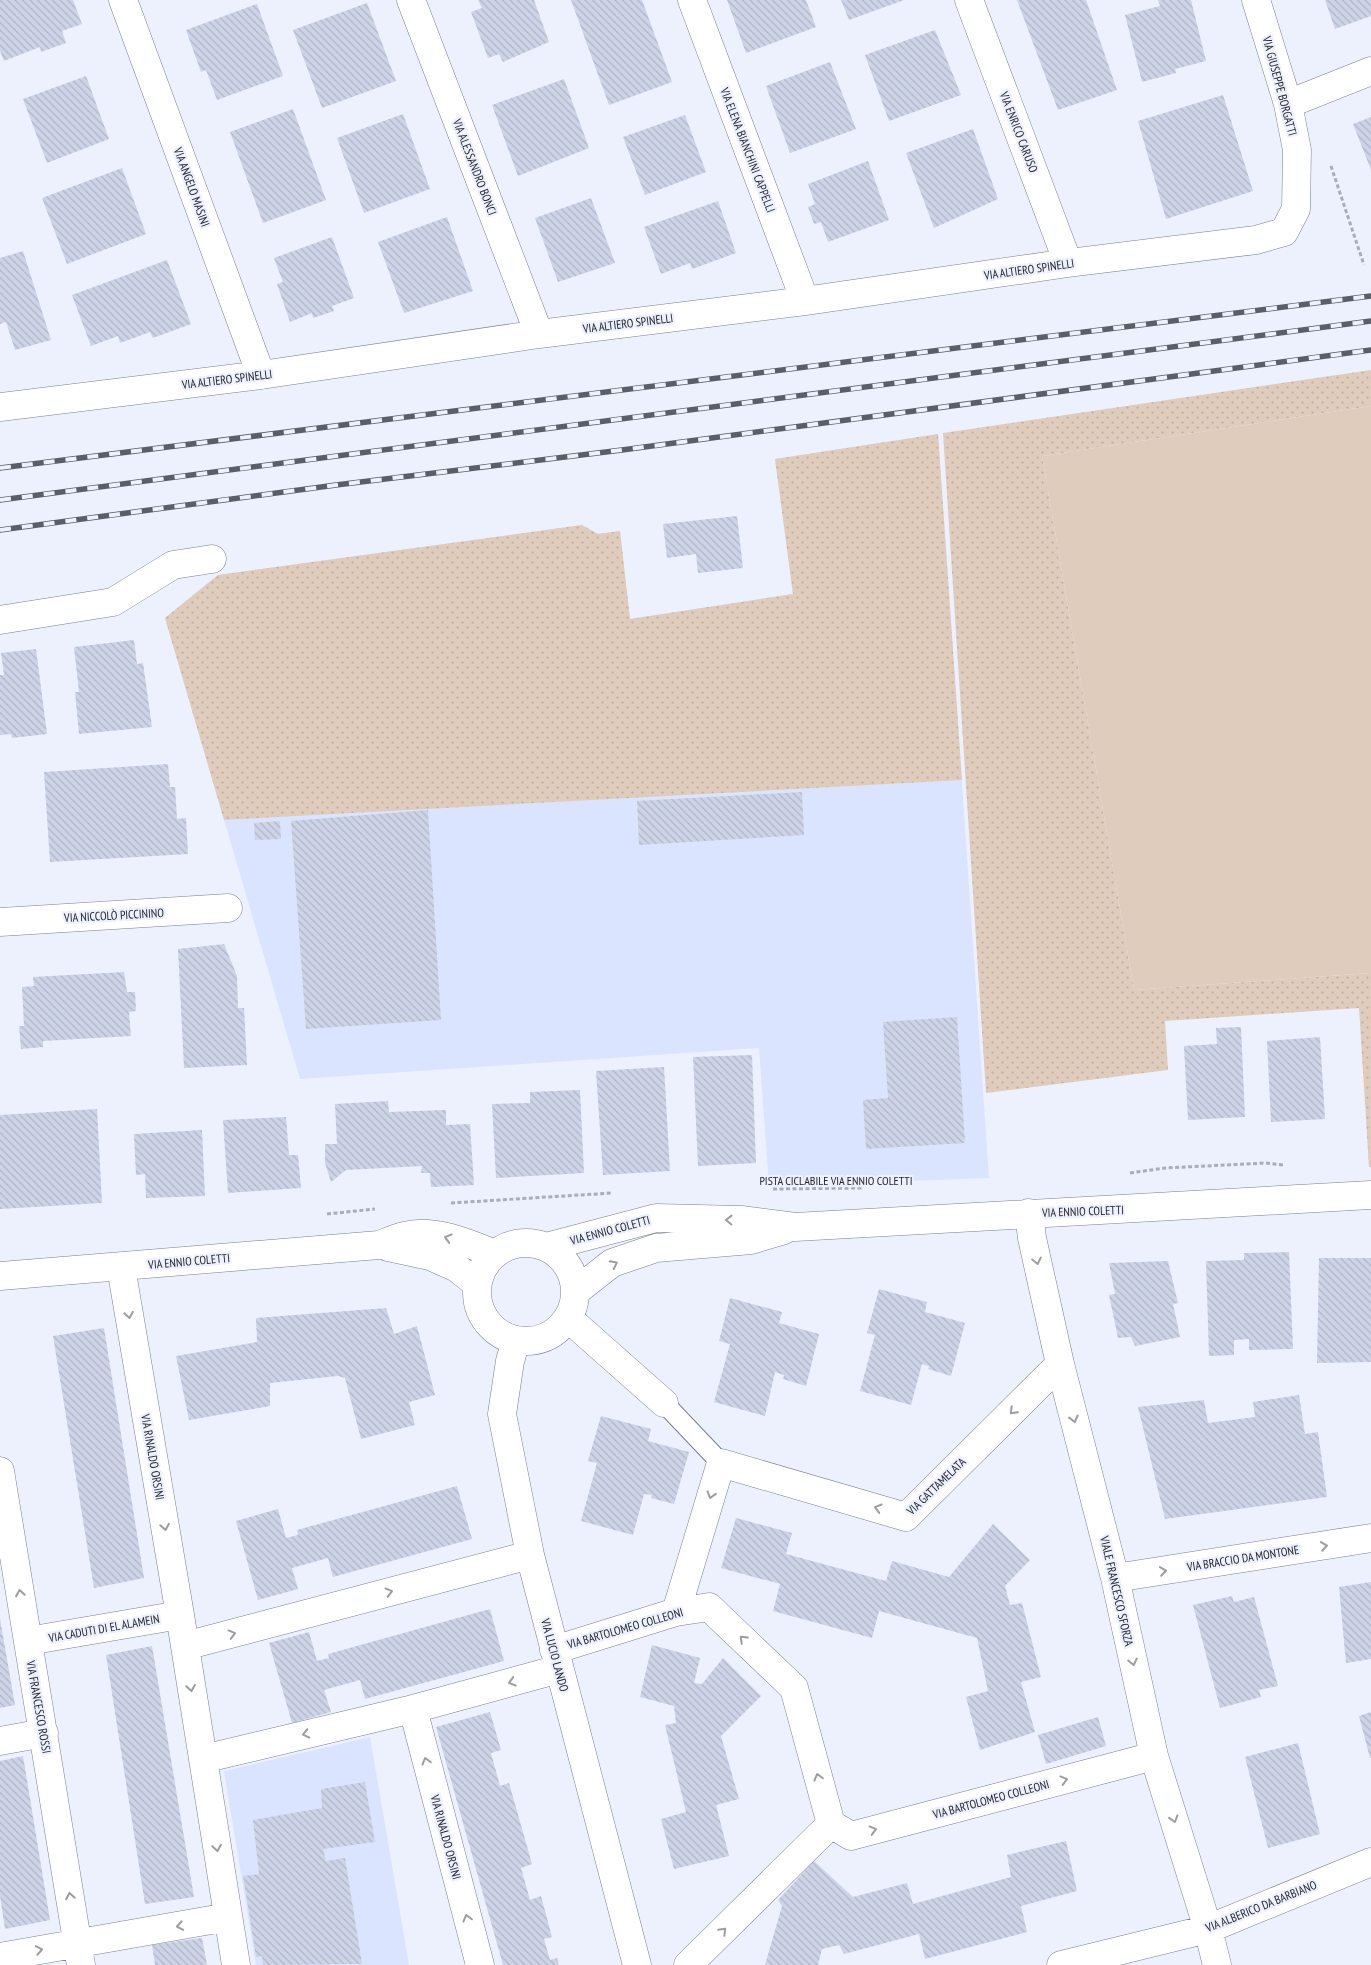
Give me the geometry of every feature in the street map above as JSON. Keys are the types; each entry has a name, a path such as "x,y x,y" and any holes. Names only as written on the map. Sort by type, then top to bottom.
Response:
{"street":[{"name":"VIA ANGELO MASINI","path":"123,0 261,375"},
{"name":"VIA ALESSANDRO BONCI","path":"411,0 539,334"},
{"name":"VIA ELENA BIANCHINI CAPPELLI","path":"692,0 805,301"},
{"name":"VIA ENRICO CARUSO","path":"969,0 1068,263"},
{"name":"VIA GIUSEPPE BORGATTI","path":"1256,0 1288,104 1297,150 1296,209 1284,232 1256,240"},
{"path":"1288,104 1371,71"},
{"name":"VIA ALTIERO SPINELLI","path":"0,407 261,375 539,334 805,301 1068,263 1256,240"},
{"path":"0,620 113,602 173,565 212,559"},
{"name":"VIA NICCOLÒ PICCININO","path":"0,922 228,908"},
{"name":"VIA ENNIO COLETTI","path":"546,1247 656,1218 741,1220 795,1226 1371,1196"},
{"name":"VIALE FRANCESCO SFORZA","path":"1029,1213 1032,1238 1060,1364 1115,1578 1154,1756 1208,1928 1217,1965"},
{"name":"VIA ENNIO COLETTI","path":"575,1292 612,1263 656,1248 751,1240 795,1226"},
{"name":"VIA ENNIO COLETTI","path":"0,1276 379,1245 405,1235 437,1235 471,1244 494,1254 510,1245 528,1243 546,1247 560,1257 570,1270 574,1281 574,1306 568,1318"},
{"name":"VIA ENNIO COLETTI","path":"379,1245 430,1256 457,1268 477,1284"},
{"path":"494,1254 486,1262 477,1284 478,1303 485,1320 498,1334 516,1341 530,1342 545,1338 558,1330 568,1318"},
{"name":"VIA RINALDO ORSINI","path":"121,1267 180,1615 236,1965"},
{"name":"VIA GATTAMELATA","path":"568,1318 664,1403"},
{"name":"VIA LUCIO LANDO","path":"516,1341 510,1361 502,1414 530,1555 637,1965"},
{"name":"VIA GATTAMELATA","path":"721,1462 906,1517 1060,1364"},
{"path":"676,1612 721,1462"},
{"name":"VIA FRANCESCO ROSSI","path":"0,1471 4,1527 28,1641 80,1954"},
{"name":"VIA BRACCIO DA MONTONE","path":"1115,1578 1371,1538"},
{"path":"185,1646 530,1555"},
{"name":"VIA BARTOLOMEO COLLEONI","path":"556,1659 676,1612 709,1607 794,1688 831,1824 851,1836 1154,1756"},
{"name":"VIA CADUTI DI EL ALAMEIN","path":"28,1641 180,1615"},
{"path":"203,1759 413,1709 556,1659"},
{"name":"VIA RINALDO ORSINI","path":"413,1709 480,1965"},
{"path":"0,1741 44,1733"},
{"path":"688,1965 831,1824"},
{"name":"VIA ALBERICO DA BARBIANO","path":"1061,1965 1208,1928 1371,1862"},
{"path":"0,1957 80,1954 228,1918"}],"lane":[{"name":"VIA GATTAMELATA","path":"664,1403 721,1462"}],"path":[{"path":"1297,150 1325,150 1364,265"},
{"path":"1128,1173 1164,1168 1266,1163 1285,1165"},
{"name":"PISTA CICLABILE VIA ENNIO COLETTI","path":"771,1189 864,1188"},
{"path":"450,1203 616,1193"}],"shaded area":[{"path":"1371,370 1371,406 1042,456 1134,990 1371,973 1371,1167 1369,1167 1359,1008 1165,1021 1168,1070 986,1093 943,433"},
{"path":"1371,406 1371,973 1134,990 1042,456"},
{"path":"938,434 989,1178 769,1186 759,1048 300,1079 165,618 218,575 582,525 598,534 620,531 630,619 793,594 775,459"},
{"path":"938,434 962,780 224,820 165,618 218,575 582,525 598,534 620,531 630,619 793,594 775,459"},
{"path":"370,1737 409,1965 256,1965 224,1771"}],"building":[{"path":"0,0 73,0 82,24 62,31 66,43 41,52 40,47 4,61 0,51"},
{"path":"478,0 534,0 549,42 503,62 499,54 488,58 471,12 482,8"},
{"path":"571,0 642,0 672,82 609,105"},
{"path":"727,0 806,0 816,27 746,53"},
{"path":"841,0 904,0 849,20"},
{"path":"1017,0 1086,0 1117,90 1058,110"},
{"path":"1158,0 1191,0 1206,61 1175,69 1176,73 1142,82 1125,15 1160,6"},
{"path":"1325,0 1371,0 1371,16 1335,29"},
{"path":"367,3 396,81 322,108 293,30"},
{"path":"257,4 283,76 217,100 206,70 201,72 186,30"},
{"path":"935,30 961,95 889,121 865,55"},
{"path":"830,62 856,129 790,153 766,86"},
{"path":"86,76 109,139 47,163 23,99"},
{"path":"564,79 589,148 518,176 492,105"},
{"path":"1223,95 1253,191 1166,219 1138,121"},
{"path":"293,109 326,200 263,223 230,132"},
{"path":"403,114 430,189 364,213 337,138"},
{"path":"685,115 706,172 645,195 623,137"},
{"path":"1371,117 1371,170 1353,124"},
{"path":"973,129 998,199 934,228 906,153"},
{"path":"868,161 889,220 828,242 821,222 814,224 808,207 815,204 808,184"},
{"path":"122,168 146,234 67,264 42,198"},
{"path":"591,198 615,263 558,282 535,218"},
{"path":"718,201 736,253 692,269 690,263 661,274 644,227"},
{"path":"447,217 473,291 404,313 378,242"},
{"path":"332,237 354,298 332,306 334,311 313,318 312,313 290,322 277,284 283,282 274,258"},
{"path":"23,251 51,340 15,350 6,322 0,324 0,258"},
{"path":"167,260 191,324 153,338 150,332 120,343 118,336 91,346 72,295"},
{"path":"737,516 743,568 698,573 696,554 667,558 663,524"},
{"path":"134,640 137,664 143,663 152,727 79,734 75,692 79,692 74,647"},
{"path":"36,649 47,734 12,738 11,734 0,735 0,675 4,675 1,653"},
{"path":"168,764 170,787 175,787 177,819 186,818 188,854 50,862 44,772"},
{"path":"802,792 804,835 639,845 637,801"},
{"path":"428,810 441,1020 306,1029 291,821"},
{"path":"280,821 281,839 255,840 254,823"},
{"path":"224,944 237,976 238,1008 244,1008 247,1065 184,1068 178,949"},
{"path":"124,972 127,992 135,992 136,1011 129,1012 131,1036 43,1041 43,1047 21,1049 19,1026 24,1026 22,987 34,986 33,977"},
{"path":"957,1017 965,1143 866,1149 863,1100 888,1098 883,1022"},
{"path":"1241,1027 1245,1117 1188,1120 1184,1046 1217,1044 1216,1028"},
{"path":"1320,1037 1325,1119 1271,1122 1267,1041"},
{"path":"752,1055 756,1163 698,1166 693,1057"},
{"path":"664,1067 670,1171 603,1175 596,1071"},
{"path":"580,1090 584,1173 496,1178 492,1104 530,1103 530,1092"},
{"path":"388,1101 389,1112 446,1110 446,1125 470,1124 474,1185 431,1187 430,1173 421,1173 422,1166 346,1170 331,1182 325,1163 325,1144 337,1144 335,1104"},
{"path":"97,1109 102,1203 0,1209 0,1115"},
{"path":"286,1117 289,1155 298,1155 301,1188 228,1193 223,1120"},
{"path":"202,1130 205,1196 146,1198 145,1174 136,1175 134,1134"},
{"path":"1289,1252 1293,1349 1249,1350 1249,1339 1234,1340 1234,1355 1209,1356 1206,1261 1244,1260 1244,1253"},
{"path":"1319,1258 1371,1258 1371,1362 1317,1363"},
{"path":"1168,1261 1178,1303 1173,1304 1180,1337 1135,1346 1131,1337 1118,1338 1109,1295 1115,1294 1109,1263"},
{"path":"879,1289 927,1302 925,1312 965,1323 951,1376 928,1369 929,1366 922,1364 911,1405 860,1391 875,1335 867,1333"},
{"path":"730,1298 782,1312 779,1323 819,1334 806,1386 783,1379 784,1375 775,1372 765,1416 714,1402 730,1344 719,1341"},
{"path":"386,1308 394,1334 417,1326 435,1395 409,1402 415,1425 361,1439 345,1378 338,1376 270,1383 270,1406 189,1420 176,1356 257,1342 256,1318"},
{"path":"104,1328 144,1578 94,1588 53,1336"},
{"path":"1299,1395 1305,1434 1318,1432 1327,1497 1165,1519 1138,1407 1204,1400 1208,1423 1255,1417 1253,1402"},
{"path":"601,1416 651,1429 648,1441 689,1452 674,1504 651,1498 652,1495 644,1494 633,1535 581,1521 597,1463 588,1461"},
{"path":"457,1486 472,1539 333,1577 328,1558 292,1568 298,1589 258,1600 236,1521 278,1509 286,1538 298,1535 297,1530"},
{"path":"736,1518 792,1533 786,1554 886,1581 892,1561 949,1577 993,1524 1030,1560 1005,1586 1010,1605 1022,1603 1041,1677 1021,1682 1035,1732 980,1750 966,1697 988,1691 977,1638 879,1611 872,1638 773,1611 780,1584 721,1568"},
{"path":"1371,1582 1371,1659 1346,1663 1339,1587"},
{"path":"1232,1596 1234,1602 1254,1597 1278,1686 1259,1690 1261,1697 1220,1708 1193,1605"},
{"path":"490,1609 504,1661 365,1699 360,1680 324,1690 331,1712 292,1723 269,1643 309,1632 317,1661 329,1658 328,1654"},
{"path":"0,1619 15,1705 0,1708"},
{"path":"652,1645 700,1658 694,1683 702,1684 723,1658 761,1696 721,1736 739,1799 716,1805 729,1856 674,1869 661,1819 686,1812 665,1725 676,1723 674,1706 640,1697"},
{"path":"152,1646 194,1897 145,1904 106,1655"},
{"path":"490,1712 501,1750 491,1753 500,1786 509,1783 532,1864 521,1868 530,1900 541,1896 552,1937 544,1939 550,1960 557,1958 559,1965 503,1965 436,1727"},
{"path":"1371,1712 1371,1758 1370,1758 1359,1716"},
{"path":"1098,1717 1106,1746 1046,1764 1038,1735"},
{"path":"1298,1743 1320,1834 1268,1848 1245,1757"},
{"path":"23,1756 50,1920 5,1929 0,1896 0,1761"},
{"path":"365,1782 375,1842 323,1849 326,1861 345,1858 362,1964 263,1965 262,1956 256,1957 243,1876 259,1874 253,1820 322,1808 321,1789"},
{"path":"1066,1841 1077,1891 1021,1906 1027,1932 925,1959 919,1934 844,1954 839,1945 822,1949 818,1965 765,1965 782,1906 778,1900 814,1861 853,1897 907,1883 913,1904 1011,1877 1007,1855"},
{"path":"202,1938 207,1965 155,1965 152,1945"}],"railway":[{"path":"0,468 1371,296"},
{"path":"0,500 1371,321"},
{"path":"0,530 336,485 622,450 1371,350"}]}
